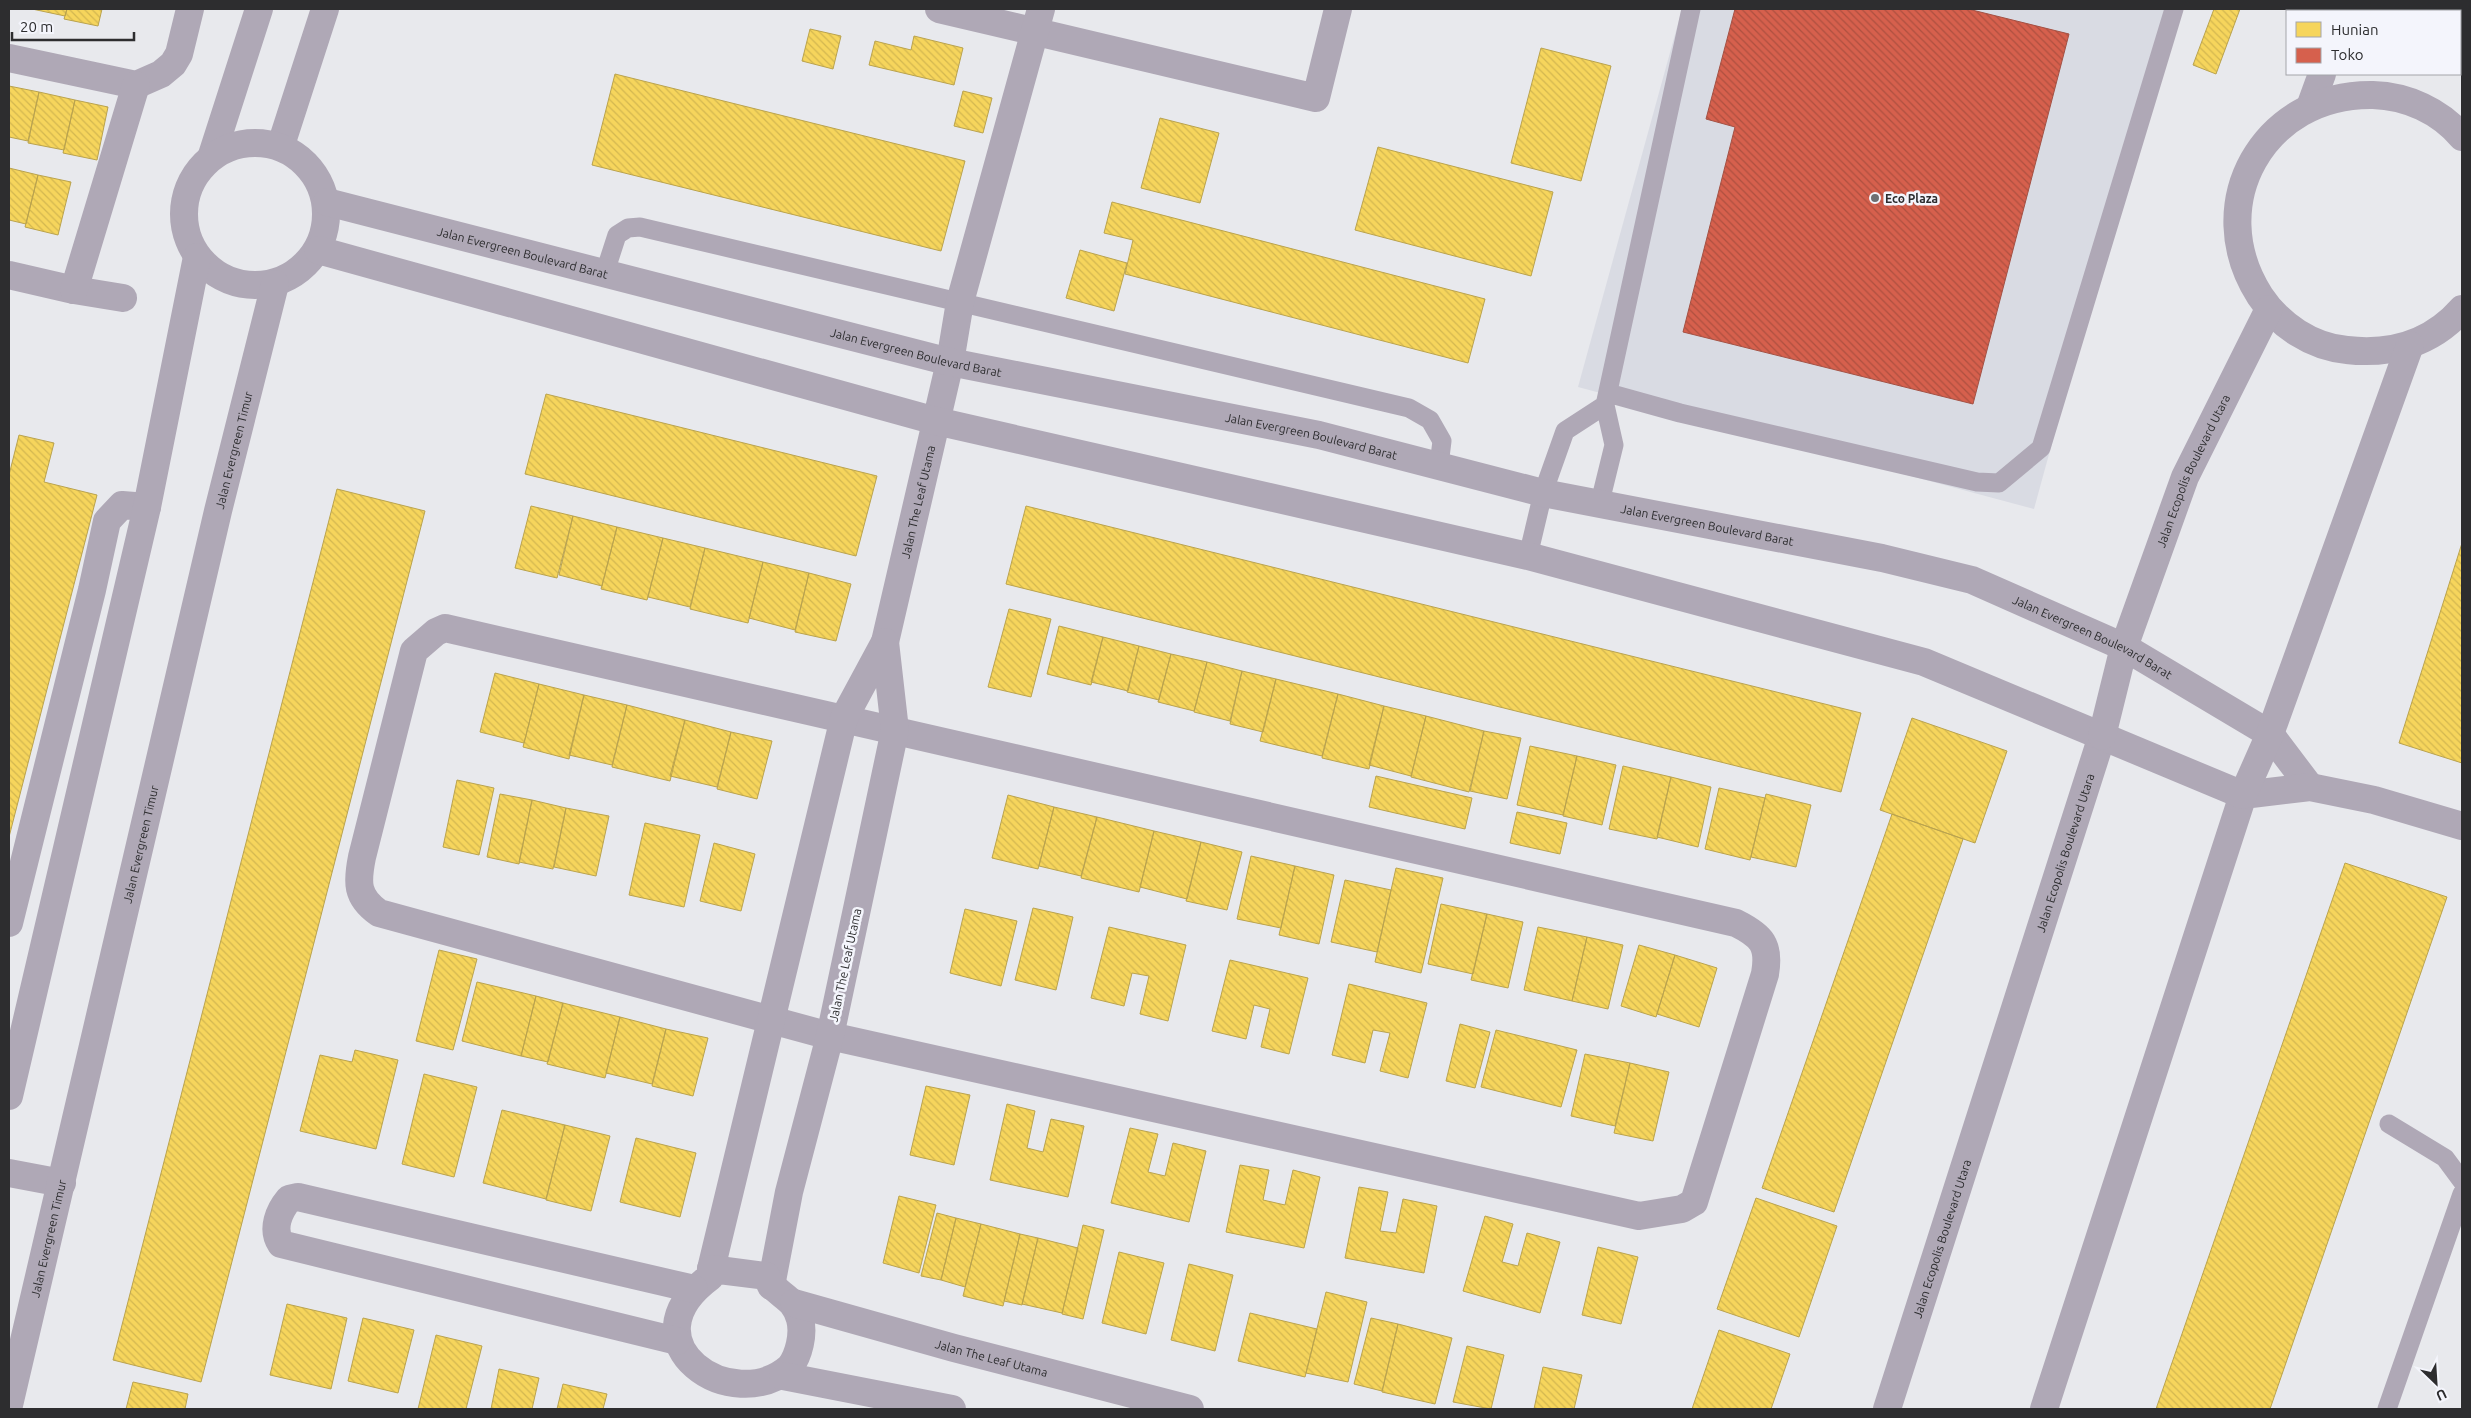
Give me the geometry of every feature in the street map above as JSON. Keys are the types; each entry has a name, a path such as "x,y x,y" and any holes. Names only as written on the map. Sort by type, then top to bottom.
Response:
{"street":[{"path":"9,58 136,85 161,74 174,64 179,54 190,9"},
{"path":"212,156 259,9"},
{"path":"281,145 325,9"},
{"path":"939,9 1037,20 1316,98 1338,9"},
{"name":"Jalan The Leaf Utama","path":"711,1269 844,718 885,642 950,362 960,302 1037,20"},
{"path":"2310,107 2322,75"},
{"path":"74,290 136,85"},
{"path":"2460,125 2412,102 2388,96 2349,95 2310,107 2277,129 2252,161 2238,198 2237,238 2247,276 2269,309 2298,334 2334,349 2372,353 2410,345 2434,334 2462,309"},
{"path":"246,144 281,145 320,180 327,202 327,227 318,250 302,268 274,284 235,283 197,257 186,237 182,215 185,192 195,172 212,156 246,144"},
{"name":"Jalan Evergreen Boulevard Barat","path":"327,202 950,362 1320,435 1543,493 1600,502 1882,558 1972,580 2124,647 2270,734"},
{"path":"318,250 936,421 1528,556 1924,662 2243,795 2310,787 2374,800 2462,826"},
{"path":"9,1096 147,507 197,257"},
{"path":"9,274 74,290 124,298"},
{"name":"Jalan Evergreen Timur","path":"9,1405 213,531 274,284"},
{"name":"Jalan Ecopolis Boulevard Utara","path":"1887,1409 2102,736 2124,647 2185,476 2269,309"},
{"path":"2044,1409 2243,795 2270,734 2410,345"},
{"path":"9,923 92,590 107,521 122,504 147,507"},
{"path":"445,628 844,718 1736,923 1756,933 1768,955 1765,974 1694,1202 1682,1209 1639,1216 830,1036 379,914 367,905 361,894 358,878 362,857 414,651 436,632 445,628"},
{"name":"Jalan The Leaf Utama","path":"771,1286 789,1192 830,1036 895,730 885,642"},
{"path":"2270,734 2310,787"},
{"path":"9,1173 62,1183"},
{"path":"677,1341 281,1244 277,1233 278,1217 289,1199 298,1197 694,1289"},
{"path":"711,1269 766,1276 771,1286 794,1303 801,1322 800,1341 795,1360 783,1376 764,1390 741,1394 718,1392 698,1380 684,1362 677,1341 677,1322 683,1304 694,1289 710,1277 711,1269"},
{"name":"Jalan The Leaf Utama","path":"794,1303 962,1350 1190,1409"},
{"path":"783,1376 952,1409"}],"lane":[{"path":"1600,502 1614,445 1607,399 1691,9"},
{"path":"1528,556 1543,493 1565,431 1607,399 1680,413 1977,482 1999,483 2041,448 2174,9"},
{"path":"605,272 617,235 628,228 640,227 1409,408 1430,420 1442,441 1439,465"},
{"path":"2389,1124 2445,1158 2462,1182"},
{"path":"2387,1409 2462,1194"}],"shaded area":[{"name":"Eco Plaza","path":"1682,9 2171,9 2034,509 1578,387"}],"building: Hunian":[{"path":"32,9 67,9 65,16"},
{"path":"67,9 102,9 98,26 64,19"},
{"path":"2214,9 2240,9 2216,74 2193,65"},
{"path":"810,29 841,36 833,69 802,61"},
{"path":"914,36 963,48 954,85 869,65 875,41 911,50"},
{"path":"1541,48 1611,66 1581,181 1511,163"},
{"path":"615,74 965,161 941,251 592,165"},
{"path":"9,86 39,92 28,141 9,137"},
{"path":"963,91 992,98 983,133 954,126"},
{"path":"39,92 75,100 64,150 28,143"},
{"path":"75,100 108,107 97,160 63,153"},
{"path":"1160,118 1219,133 1200,203 1141,188"},
{"path":"1378,147 1553,192 1531,276 1355,230"},
{"path":"9,168 38,175 26,224 9,220"},
{"path":"38,175 71,182 58,235 25,227"},
{"path":"1112,202 1485,299 1468,363 1125,274 1133,240 1104,233"},
{"path":"1080,250 1127,263 1114,311 1066,298"},
{"path":"546,394 877,476 856,556 525,474"},
{"path":"19,435 54,443 44,482 97,495 9,837 9,475"},
{"path":"337,489 425,511 201,1382 113,1360"},
{"path":"531,506 573,516 557,578 515,568"},
{"path":"1026,506 1861,713 1841,792 1006,584"},
{"path":"573,516 617,527 602,586 559,575"},
{"path":"617,527 663,538 647,600 601,589"},
{"path":"663,538 705,548 690,607 648,597"},
{"path":"2462,543 2462,763 2399,743"},
{"path":"705,548 763,562 748,623 690,609"},
{"path":"763,562 809,573 795,630 749,618"},
{"path":"809,573 851,584 836,641 795,632"},
{"path":"1009,609 1051,619 1031,697 988,687"},
{"path":"1059,626 1103,637 1091,685 1047,674"},
{"path":"1103,637 1139,646 1128,691 1091,682"},
{"path":"1139,646 1171,654 1159,700 1127,692"},
{"path":"1171,654 1207,662 1194,711 1158,702"},
{"path":"1207,662 1242,671 1230,721 1194,712"},
{"path":"1242,671 1276,679 1263,732 1230,724"},
{"path":"495,673 539,684 524,743 480,732"},
{"path":"1276,679 1338,694 1322,756 1260,741"},
{"path":"539,684 584,695 569,759 523,747"},
{"path":"1338,694 1384,706 1369,769 1322,758"},
{"path":"584,695 627,705 612,765 569,755"},
{"path":"627,705 685,720 670,781 612,767"},
{"path":"1384,706 1426,716 1411,776 1369,765"},
{"path":"1426,716 1484,731 1469,792 1411,777"},
{"path":"1912,718 2007,751 1975,843 1880,810"},
{"path":"685,720 731,732 717,787 670,776"},
{"path":"1484,731 1521,738 1507,799 1470,791"},
{"path":"731,732 772,741 757,799 717,789"},
{"path":"1530,746 1577,756 1563,815 1517,805"},
{"path":"1577,756 1616,765 1602,825 1563,816"},
{"path":"1623,766 1671,777 1657,839 1609,829"},
{"path":"1376,776 1472,798 1465,829 1369,807"},
{"path":"1671,777 1711,787 1698,847 1657,837"},
{"path":"457,780 494,788 479,855 443,847"},
{"path":"1719,788 1765,798 1750,860 1705,849"},
{"path":"500,794 532,800 519,864 487,857"},
{"path":"1766,794 1811,805 1796,867 1751,857"},
{"path":"1008,795 1054,807 1038,869 992,858"},
{"path":"532,800 566,808 553,869 519,862"},
{"path":"1054,807 1097,817 1081,876 1039,866"},
{"path":"566,808 609,816 596,876 554,867"},
{"path":"1517,812 1567,823 1560,854 1510,843"},
{"path":"1892,814 1963,839 1834,1212 1762,1188"},
{"path":"1097,817 1154,831 1139,892 1081,878"},
{"path":"645,823 700,835 684,907 629,895"},
{"path":"1154,831 1201,842 1187,899 1140,887"},
{"path":"1201,842 1242,852 1227,910 1186,901"},
{"path":"714,843 755,854 741,911 700,901"},
{"path":"1251,856 1295,866 1281,928 1237,919"},
{"path":"2345,863 2447,897 2270,1409 2156,1409"},
{"path":"1295,866 1334,875 1319,944 1279,935"},
{"path":"1396,868 1443,878 1421,973 1375,962"},
{"path":"1345,880 1391,890 1377,952 1331,942"},
{"path":"1441,904 1487,914 1473,974 1428,964"},
{"path":"1033,908 1073,917 1056,990 1015,980"},
{"path":"965,909 1017,921 1001,986 950,973"},
{"path":"1487,914 1523,922 1508,988 1471,980"},
{"path":"1109,927 1186,945 1168,1021 1140,1014 1149,976 1132,973 1124,1006 1091,998"},
{"path":"1538,927 1587,937 1572,1001 1524,990"},
{"path":"1587,937 1623,945 1608,1009 1572,1001"},
{"path":"1639,945 1675,955 1656,1017 1621,1006"},
{"path":"439,950 477,959 453,1050 416,1041"},
{"path":"1675,955 1717,968 1699,1027 1657,1014"},
{"path":"1230,960 1308,978 1289,1054 1261,1047 1270,1009 1254,1005 1246,1039 1212,1031"},
{"path":"477,982 536,996 521,1056 462,1041"},
{"path":"1349,984 1427,1003 1408,1078 1380,1071 1390,1033 1373,1030 1365,1063 1332,1055"},
{"path":"536,996 563,1003 548,1062 521,1056"},
{"path":"563,1003 620,1017 605,1078 547,1064"},
{"path":"620,1017 666,1029 652,1084 606,1073"},
{"path":"1460,1024 1490,1032 1475,1088 1446,1081"},
{"path":"666,1029 708,1038 693,1096 652,1086"},
{"path":"1496,1030 1577,1050 1561,1107 1481,1087"},
{"path":"355,1050 398,1060 376,1149 300,1131 320,1055 352,1062"},
{"path":"1585,1054 1630,1063 1615,1126 1571,1116"},
{"path":"1630,1063 1669,1072 1653,1141 1614,1133"},
{"path":"424,1074 477,1087 454,1177 402,1164"},
{"path":"926,1086 970,1095 954,1165 910,1155"},
{"path":"1007,1104 1035,1111 1027,1148 1043,1152 1051,1119 1084,1126 1068,1197 990,1180"},
{"path":"502,1110 565,1125 546,1199 483,1183"},
{"path":"565,1125 610,1136 591,1211 546,1200"},
{"path":"1130,1128 1158,1134 1148,1172 1165,1176 1173,1143 1206,1151 1189,1222 1111,1203"},
{"path":"636,1138 696,1153 680,1217 620,1202"},
{"path":"1240,1165 1269,1170 1263,1200 1285,1205 1293,1170 1320,1177 1304,1248 1226,1232"},
{"path":"1359,1187 1388,1192 1380,1231 1396,1233 1403,1199 1437,1206 1424,1273 1345,1258"},
{"path":"899,1196 936,1205 919,1273 883,1263"},
{"path":"1756,1198 1837,1226 1799,1337 1717,1309"},
{"path":"937,1213 956,1218 941,1280 921,1276"},
{"path":"1485,1216 1513,1224 1502,1262 1518,1266 1527,1233 1560,1242 1540,1313 1463,1291"},
{"path":"956,1218 981,1224 965,1287 941,1280"},
{"path":"981,1224 1020,1234 1003,1306 963,1296"},
{"path":"1083,1225 1104,1230 1083,1319 1062,1314"},
{"path":"1020,1234 1038,1238 1022,1305 1004,1301"},
{"path":"1038,1238 1078,1248 1062,1313 1022,1304"},
{"path":"1598,1247 1638,1257 1621,1324 1582,1315"},
{"path":"1119,1252 1164,1263 1146,1334 1102,1323"},
{"path":"1189,1264 1233,1275 1215,1351 1171,1340"},
{"path":"1326,1292 1367,1302 1348,1382 1306,1373"},
{"path":"287,1304 347,1318 331,1389 270,1375"},
{"path":"1250,1313 1317,1329 1305,1377 1238,1361"},
{"path":"363,1318 414,1330 398,1393 348,1381"},
{"path":"1371,1318 1398,1324 1382,1391 1354,1384"},
{"path":"1398,1324 1452,1338 1435,1404 1382,1392"},
{"path":"1719,1330 1790,1354 1771,1409 1692,1409"},
{"path":"436,1335 482,1346 466,1409 418,1409"},
{"path":"1467,1346 1504,1355 1491,1409 1453,1402"},
{"path":"1543,1367 1582,1375 1574,1409 1534,1409"},
{"path":"499,1369 539,1378 532,1409 491,1409"},
{"path":"133,1382 188,1394 185,1409 126,1409"},
{"path":"563,1384 607,1394 603,1409 557,1409"}],"building: Toko":[{"path":"1735,9 1968,9 2069,34 1973,404 1683,332 1735,127 1706,119"}],"place":[{"name":"Eco Plaza","path":"1875,198"}]}
